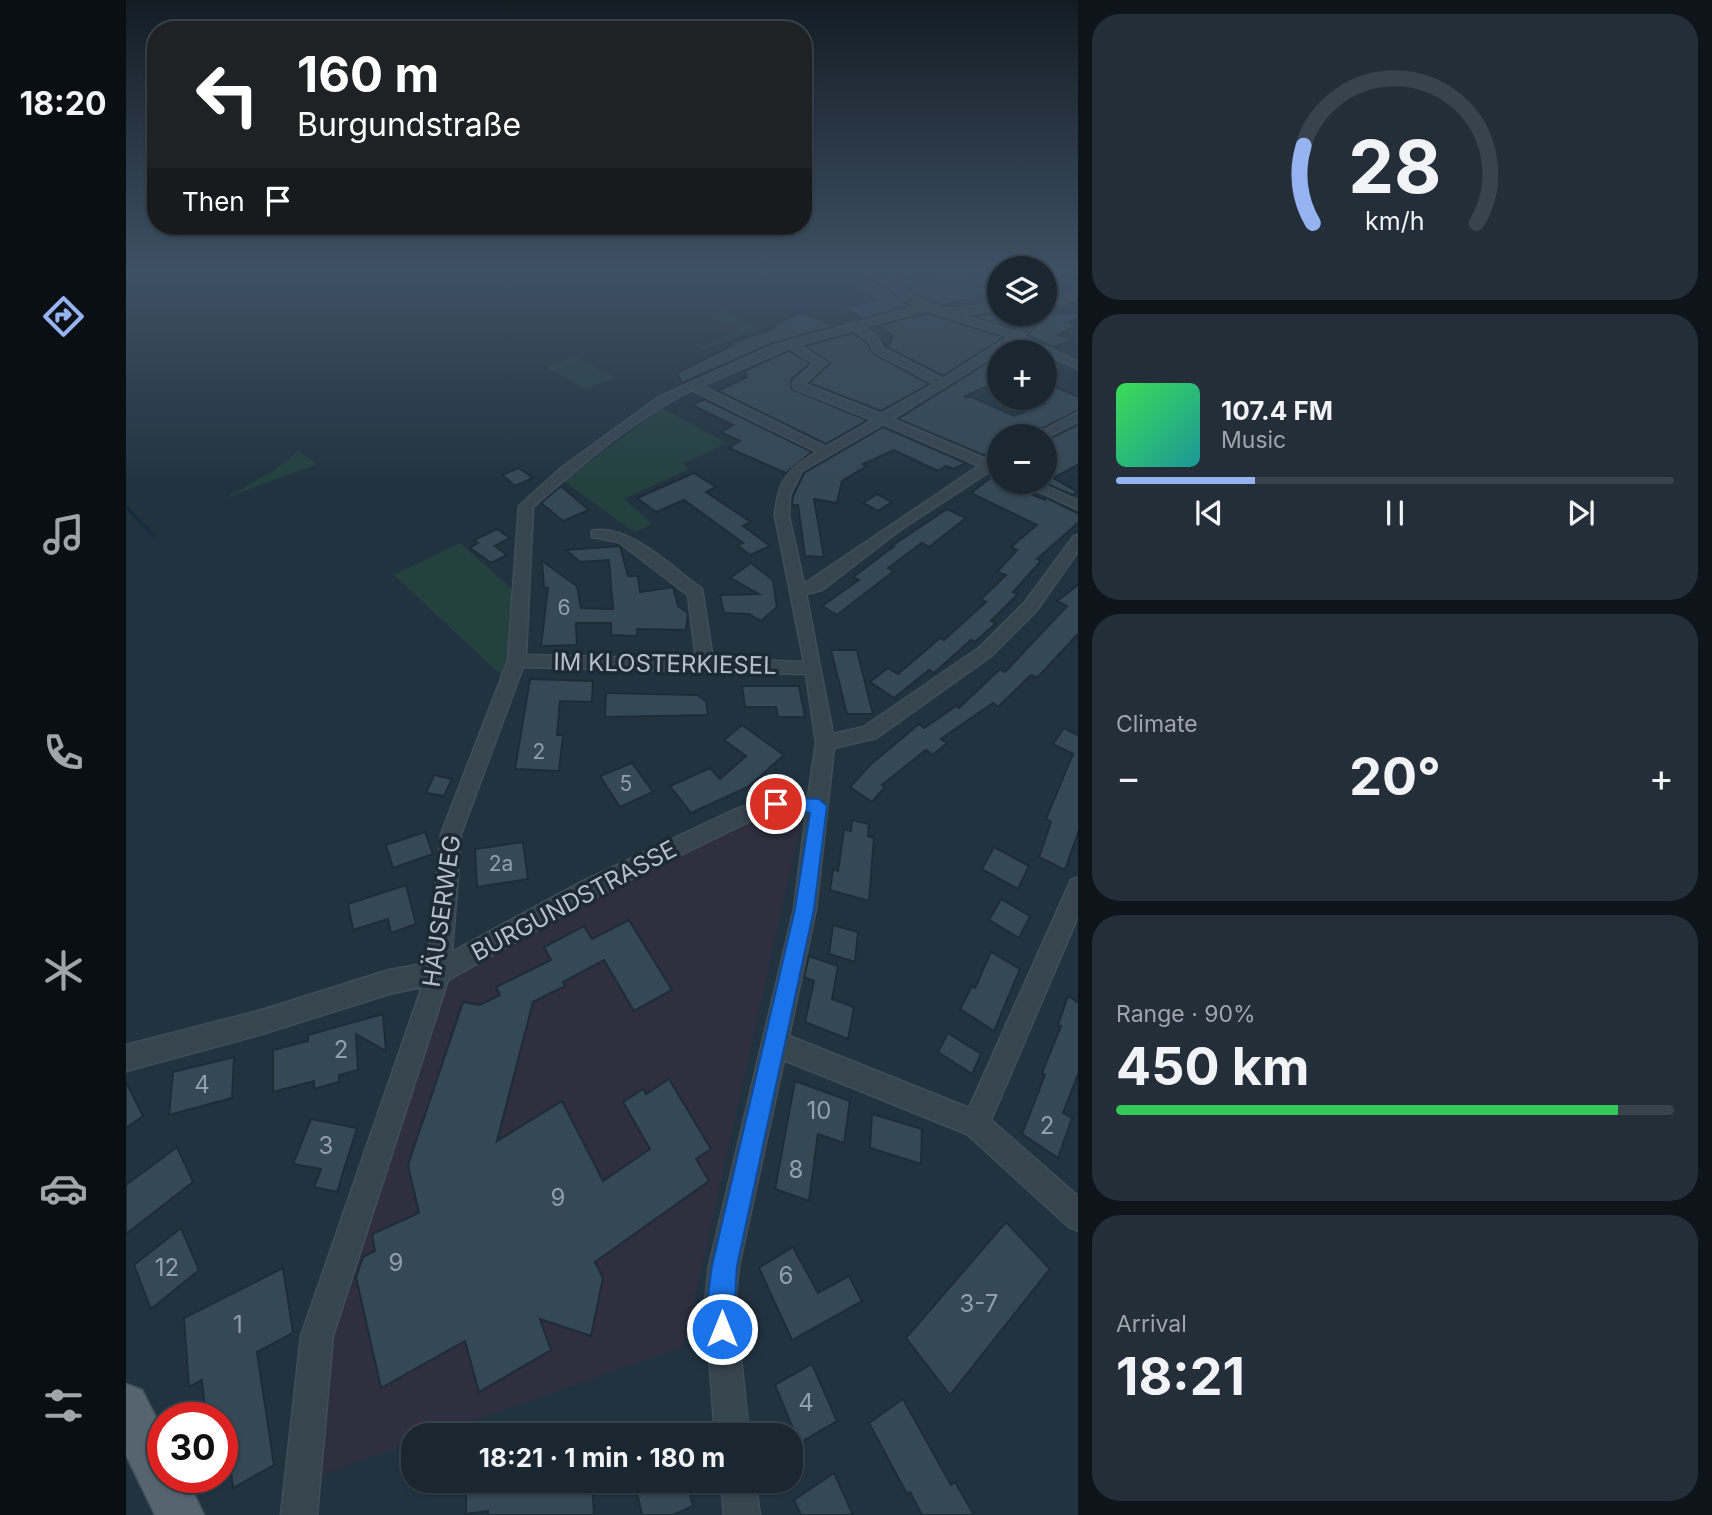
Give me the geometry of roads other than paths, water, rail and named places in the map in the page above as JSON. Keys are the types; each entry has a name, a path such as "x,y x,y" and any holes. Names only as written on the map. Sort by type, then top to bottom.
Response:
{"main road":[{"path":"126,1406 180,1515"}],"street":[{"name":"HÄUSERWEG","path":"299,1515 317,1336 439,972 451,834 517,661 526,506 565,471 663,400 748,359 802,341"},
{"path":"874,341 879,350 942,383"},
{"path":"731,1423 720,1302 724,1266 805,909 825,743 814,668 799,591 788,552 783,495 791,475 825,451 1010,341"},
{"path":"1024,341 1078,365"},
{"path":"790,344 821,363 798,383 799,386 987,461"},
{"path":"693,386 825,451"},
{"path":"1057,427 1078,416"},
{"path":"799,591 816,586 891,529 987,470"},
{"path":"1052,494 1078,506"},
{"path":"597,534 622,538 696,593 705,666"},
{"path":"825,743 869,733 985,652 1031,606 1078,540"},
{"name":"IM KLOSTERKIESEL","path":"517,661 814,668"},
{"name":"BURGUNDSTRASSE","path":"126,1058 262,1022 389,982 439,972 591,888 750,812 776,804 819,806"},
{"path":"976,1124 1078,889"},
{"path":"776,1044 976,1124 1078,1216"},
{"path":"739,1493 742,1515"}],"waterway":[{"path":"126,507 154,536"}]}
